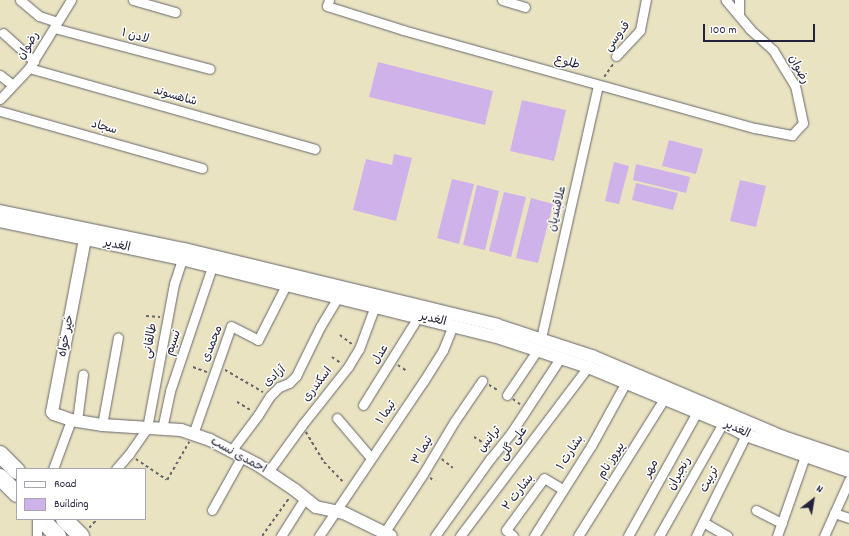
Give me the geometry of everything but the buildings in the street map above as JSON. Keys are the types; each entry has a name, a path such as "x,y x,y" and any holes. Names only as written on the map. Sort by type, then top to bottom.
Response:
{"highway":[{"path":"0,454 16,470"},
{"path":"0,477 16,493"},
{"path":"42,520 58,536"},
{"path":"69,520 81,536"}],"main road":[{"name":"الغدیر","path":"0,211 184,249 474,319 540,344 561,357 626,382 697,412 746,435 849,471"},
{"name":"الغدیر","path":"0,221 182,259 418,317 592,356 783,436 849,459"},
{"name":"خیر خواه","path":"74,421 56,416 52,412 85,239"},
{"name":"احمدی نسب","path":"74,421 102,425 181,430 210,440 268,472 316,507 344,513 386,535"}],"street":[{"name":"لادن ۱","path":"20,0 39,16 55,25 210,69"},
{"name":"رضوان","path":"0,99 32,64 71,0"},
{"path":"133,0 174,12"},
{"name":"طلوع","path":"329,0 327,6 403,30 755,128 792,135 803,123"},
{"path":"502,0 525,7"},
{"name":"قدوسی","path":"616,56 640,30 646,0"},
{"name":"رضوان","path":"726,0 739,13 750,29 773,50 795,86 803,123"},
{"path":"739,0 739,13"},
{"path":"3,33 32,64"},
{"name":"شاهسوند","path":"32,64 315,149"},
{"path":"0,74 13,85"},
{"name":"علاقبندیان","path":"540,344 598,84"},
{"name":"سجاد","path":"0,112 202,168"},
{"name":"طالقانی","path":"147,428 174,284 182,259"},
{"name":"نسیم","path":"162,429 170,391 212,267"},
{"name":"محمدی","path":"193,434 231,326 258,340 286,284"},
{"name":"آزادی","path":"236,454 270,396 279,387 289,382 296,376 320,327 338,297"},
{"name":"اسکندری","path":"268,472 302,425 348,367 359,349 376,306"},
{"name":"عدل","path":"363,405 418,317"},
{"name":"تیما ۱","path":"319,536 334,511 423,382 443,350 453,325"},
{"path":"102,425 118,338"},
{"path":"506,395 540,344"},
{"name":"ترانس","path":"435,536 496,451 511,433 561,357"},
{"name":"علی گلی","path":"460,536 588,367"},
{"path":"53,468 74,421 83,374"},
{"name":"تیما ۳","path":"386,535 434,454 482,381"},
{"name":"بشارت ۱","path":"534,536 562,489 591,446 626,382"},
{"name":"پیروز نام","path":"578,536 664,399"},
{"name":"مهر","path":"628,536 697,412"},
{"path":"338,418 370,458"},
{"name":"رنجبران","path":"659,536 723,424"},
{"path":"117,468 129,454 147,428"},
{"name":"تربیت","path":"696,536 746,435"},
{"path":"212,510 236,454"},
{"path":"777,536 805,456"},
{"name":"بشارت ۲","path":"513,536 506,530 544,478 562,489"},
{"path":"824,536 849,480"},
{"path":"281,536 300,494"},
{"path":"756,510 782,523"},
{"path":"834,513 849,518"},
{"path":"37,520 37,536"},
{"path":"703,522 727,536"}],"path":[{"name":"قدوسی","path":"598,84 611,67 616,56"},
{"path":"146,316 168,318"},
{"path":"340,335 359,349"},
{"path":"332,357 348,367"},
{"path":"391,360 406,371"},
{"path":"193,367 216,370 270,396"},
{"path":"237,402 258,415"},
{"path":"302,425 324,462 350,488"},
{"path":"129,454 167,480 193,434"},
{"path":"474,437 496,451"},
{"path":"434,454 453,468"},
{"path":"262,536 300,494"}]}
